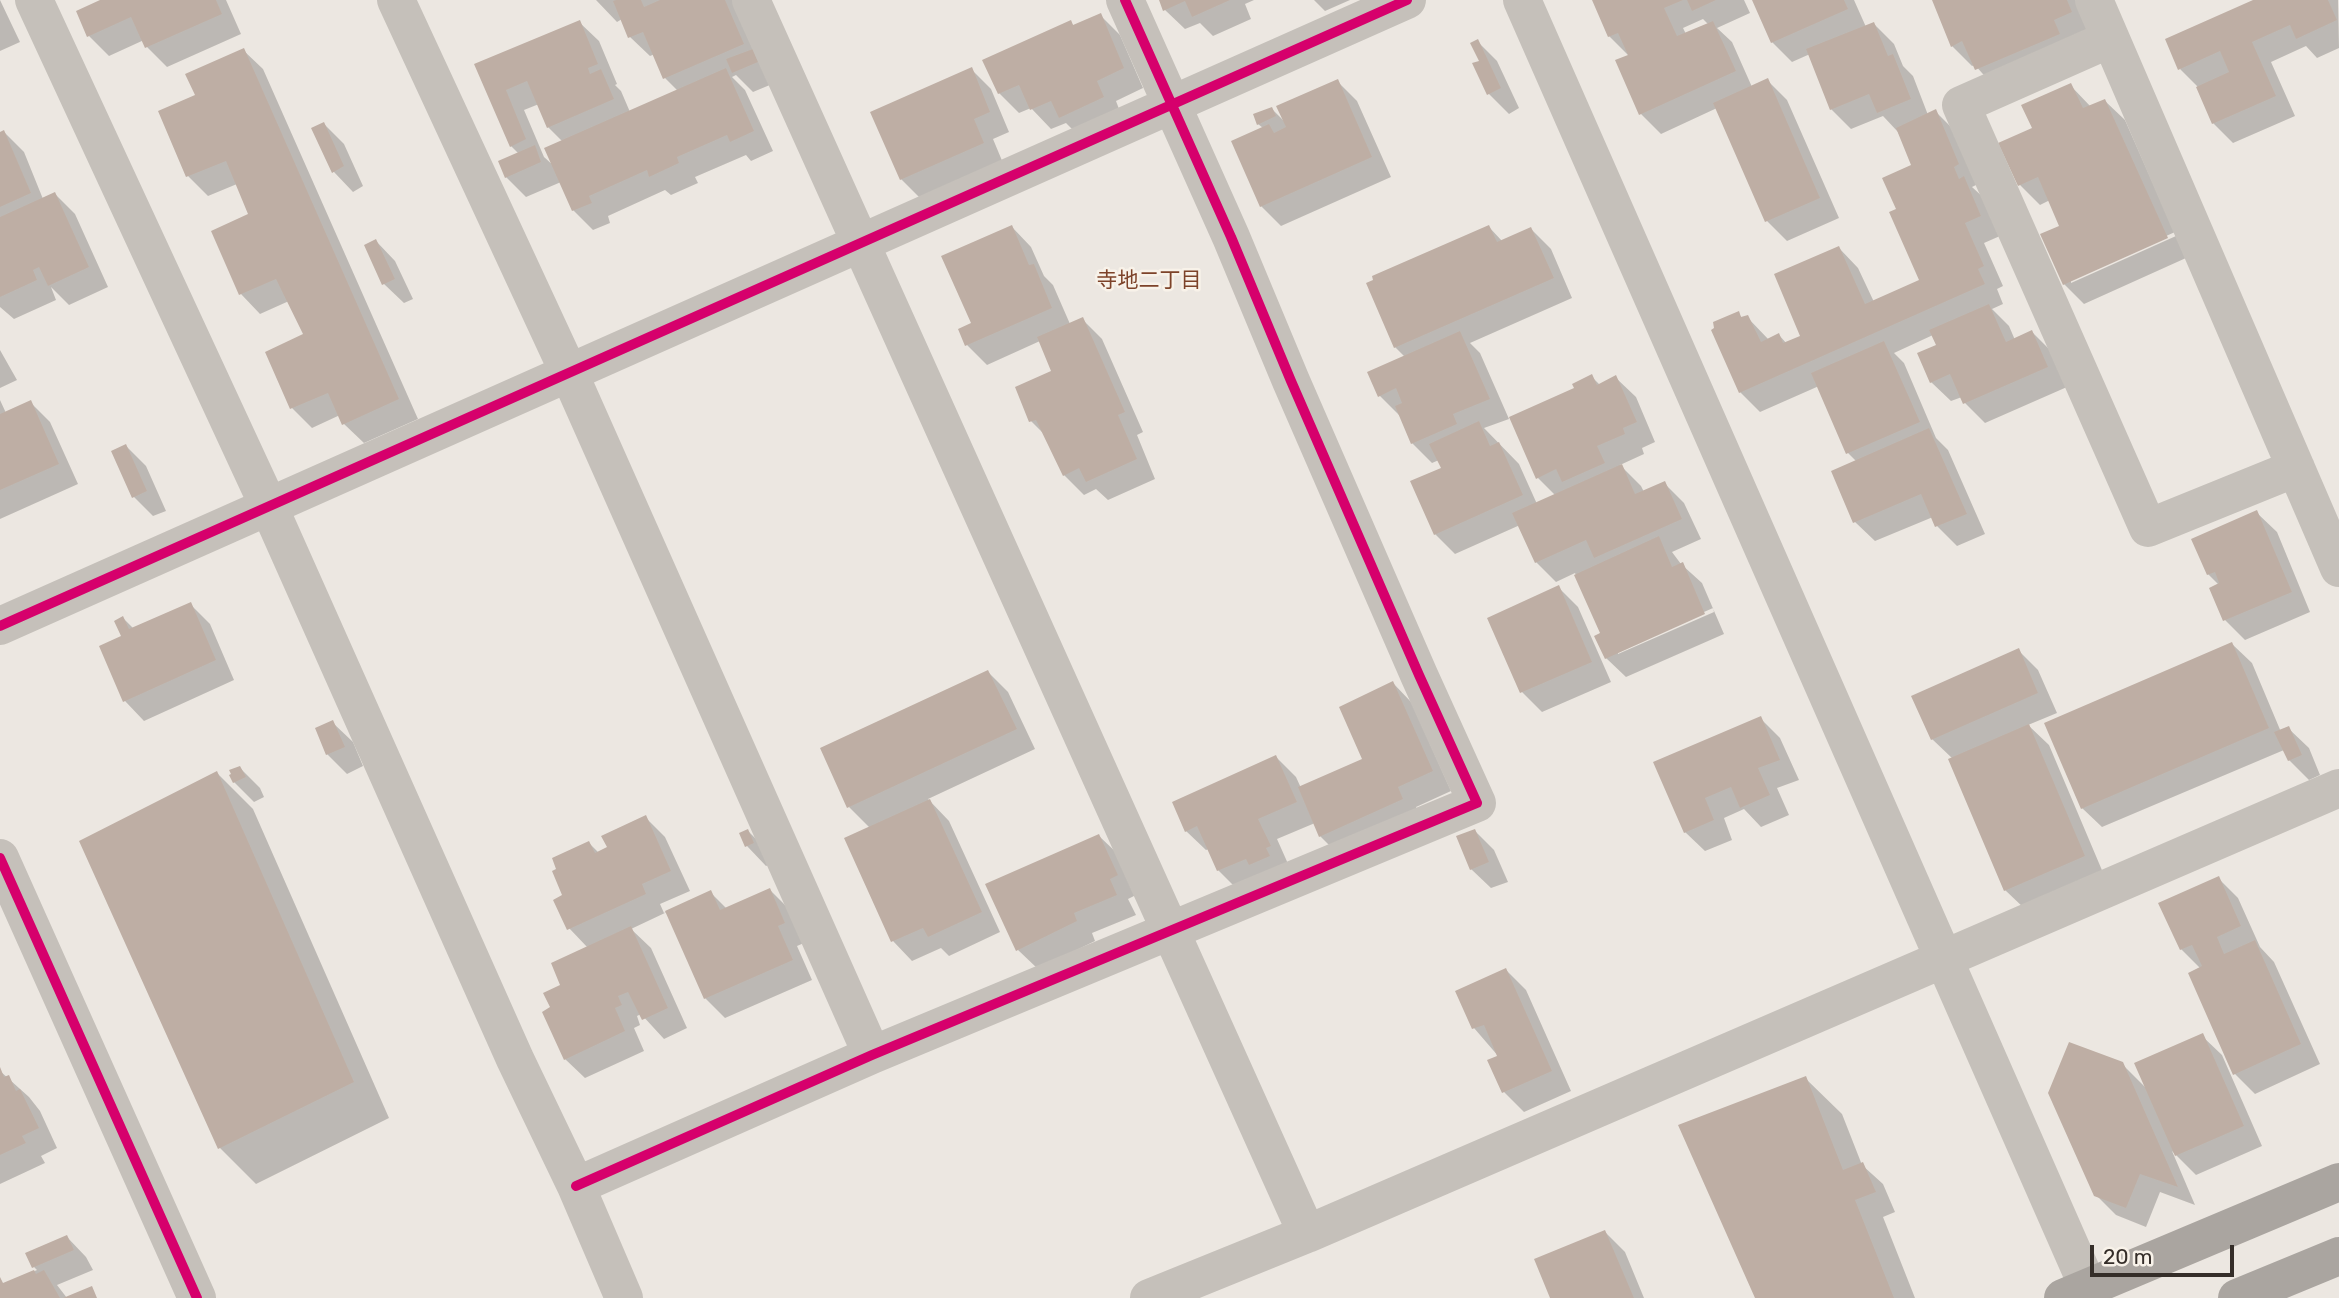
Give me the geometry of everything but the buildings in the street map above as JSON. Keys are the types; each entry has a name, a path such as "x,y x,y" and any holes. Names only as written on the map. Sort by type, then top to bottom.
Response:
{"main road":[{"path":"2081,1295 2339,1182"},
{"path":"2237,1298 2339,1256"}],"street":[{"path":"34,0 269,507 624,1298"},
{"path":"396,0 569,373 872,1055"},
{"path":"751,0 1307,1234"},
{"path":"576,1186 872,1055 1477,803 1125,0"},
{"path":"0,625 1407,0"},
{"path":"1522,0 1944,958 2081,1295"},
{"path":"2094,0 2339,568"},
{"path":"2110,39 1961,104 2148,528 2296,468"},
{"path":"1149,1298 1307,1234 2339,788"},
{"path":"0,858 197,1298"}],"cycle path":[{"path":"576,1186 872,1055 1477,803 1125,0"},
{"path":"0,626 1407,0"},
{"path":"0,858 197,1298"}],"district":[{"name":"寺地二丁目","path":"1149,281"}]}
